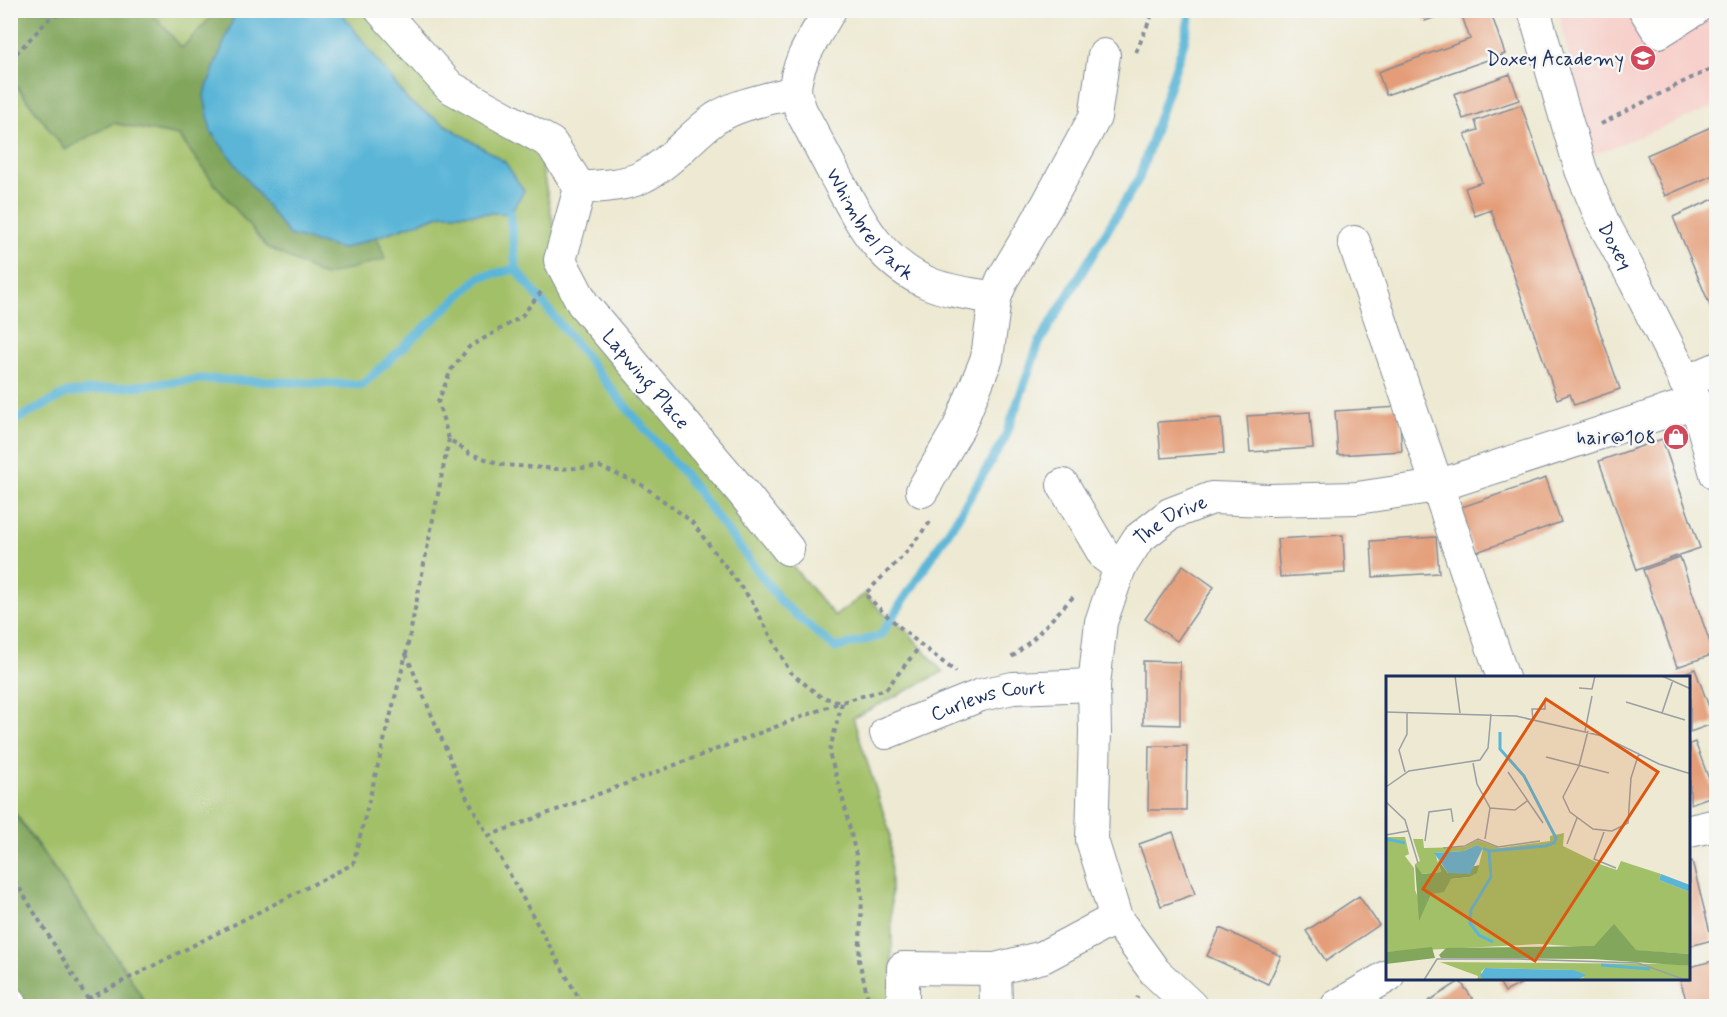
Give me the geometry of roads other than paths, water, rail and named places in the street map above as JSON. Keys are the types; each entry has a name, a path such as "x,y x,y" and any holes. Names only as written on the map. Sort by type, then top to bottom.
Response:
{"street":[{"path":"381,10 450,87 551,143 580,188 610,185 642,177 659,167 715,119 733,109 795,92 795,81 802,60 830,10"},
{"name":"Doxey","path":"1534,10 1581,170 1603,222 1691,392 1716,474"},
{"path":"1645,10 1659,33 1694,10"},
{"path":"922,490 959,427 987,358 995,298 1002,280 1047,205 1095,117 1104,56"},
{"name":"Whimbrel Park","path":"795,92 801,111 859,220 889,258 907,272 929,284 952,291 995,298"},
{"name":"Lapwing Place","path":"580,188 560,260 583,304 788,549"},
{"path":"1354,242 1502,676"},
{"name":"The Drive","path":"1191,1006 1155,972 1116,918 1092,840 1094,685 1101,622 1113,562 1170,514 1212,498 1269,500 1356,498 1437,486 1691,392 1716,369"},
{"path":"1063,485 1113,562"},
{"name":"Curlews Court","path":"886,733 981,695 1013,688 1094,685"},
{"path":"1691,831 1716,825"},
{"path":"903,1006 903,968 994,969 1043,957 1116,918"},
{"path":"994,969 996,1006"},
{"path":"1337,1006 1386,977"}],"water":[{"path":"236,11 340,11 409,102 505,162 524,191 510,213 443,214 342,249 289,235 211,132 204,95"}],"waterway":[{"path":"510,213 516,269 625,406 684,474 782,603 835,648 880,636 956,520 1005,438 1039,343 1139,178 1184,42 1191,10"},
{"path":"10,423 67,393 203,379 362,385 480,277 516,269"}],"place":[{"name":"Doxey Academy","path":"1643,58"},
{"name":"hair@108","path":"1676,437"}]}
